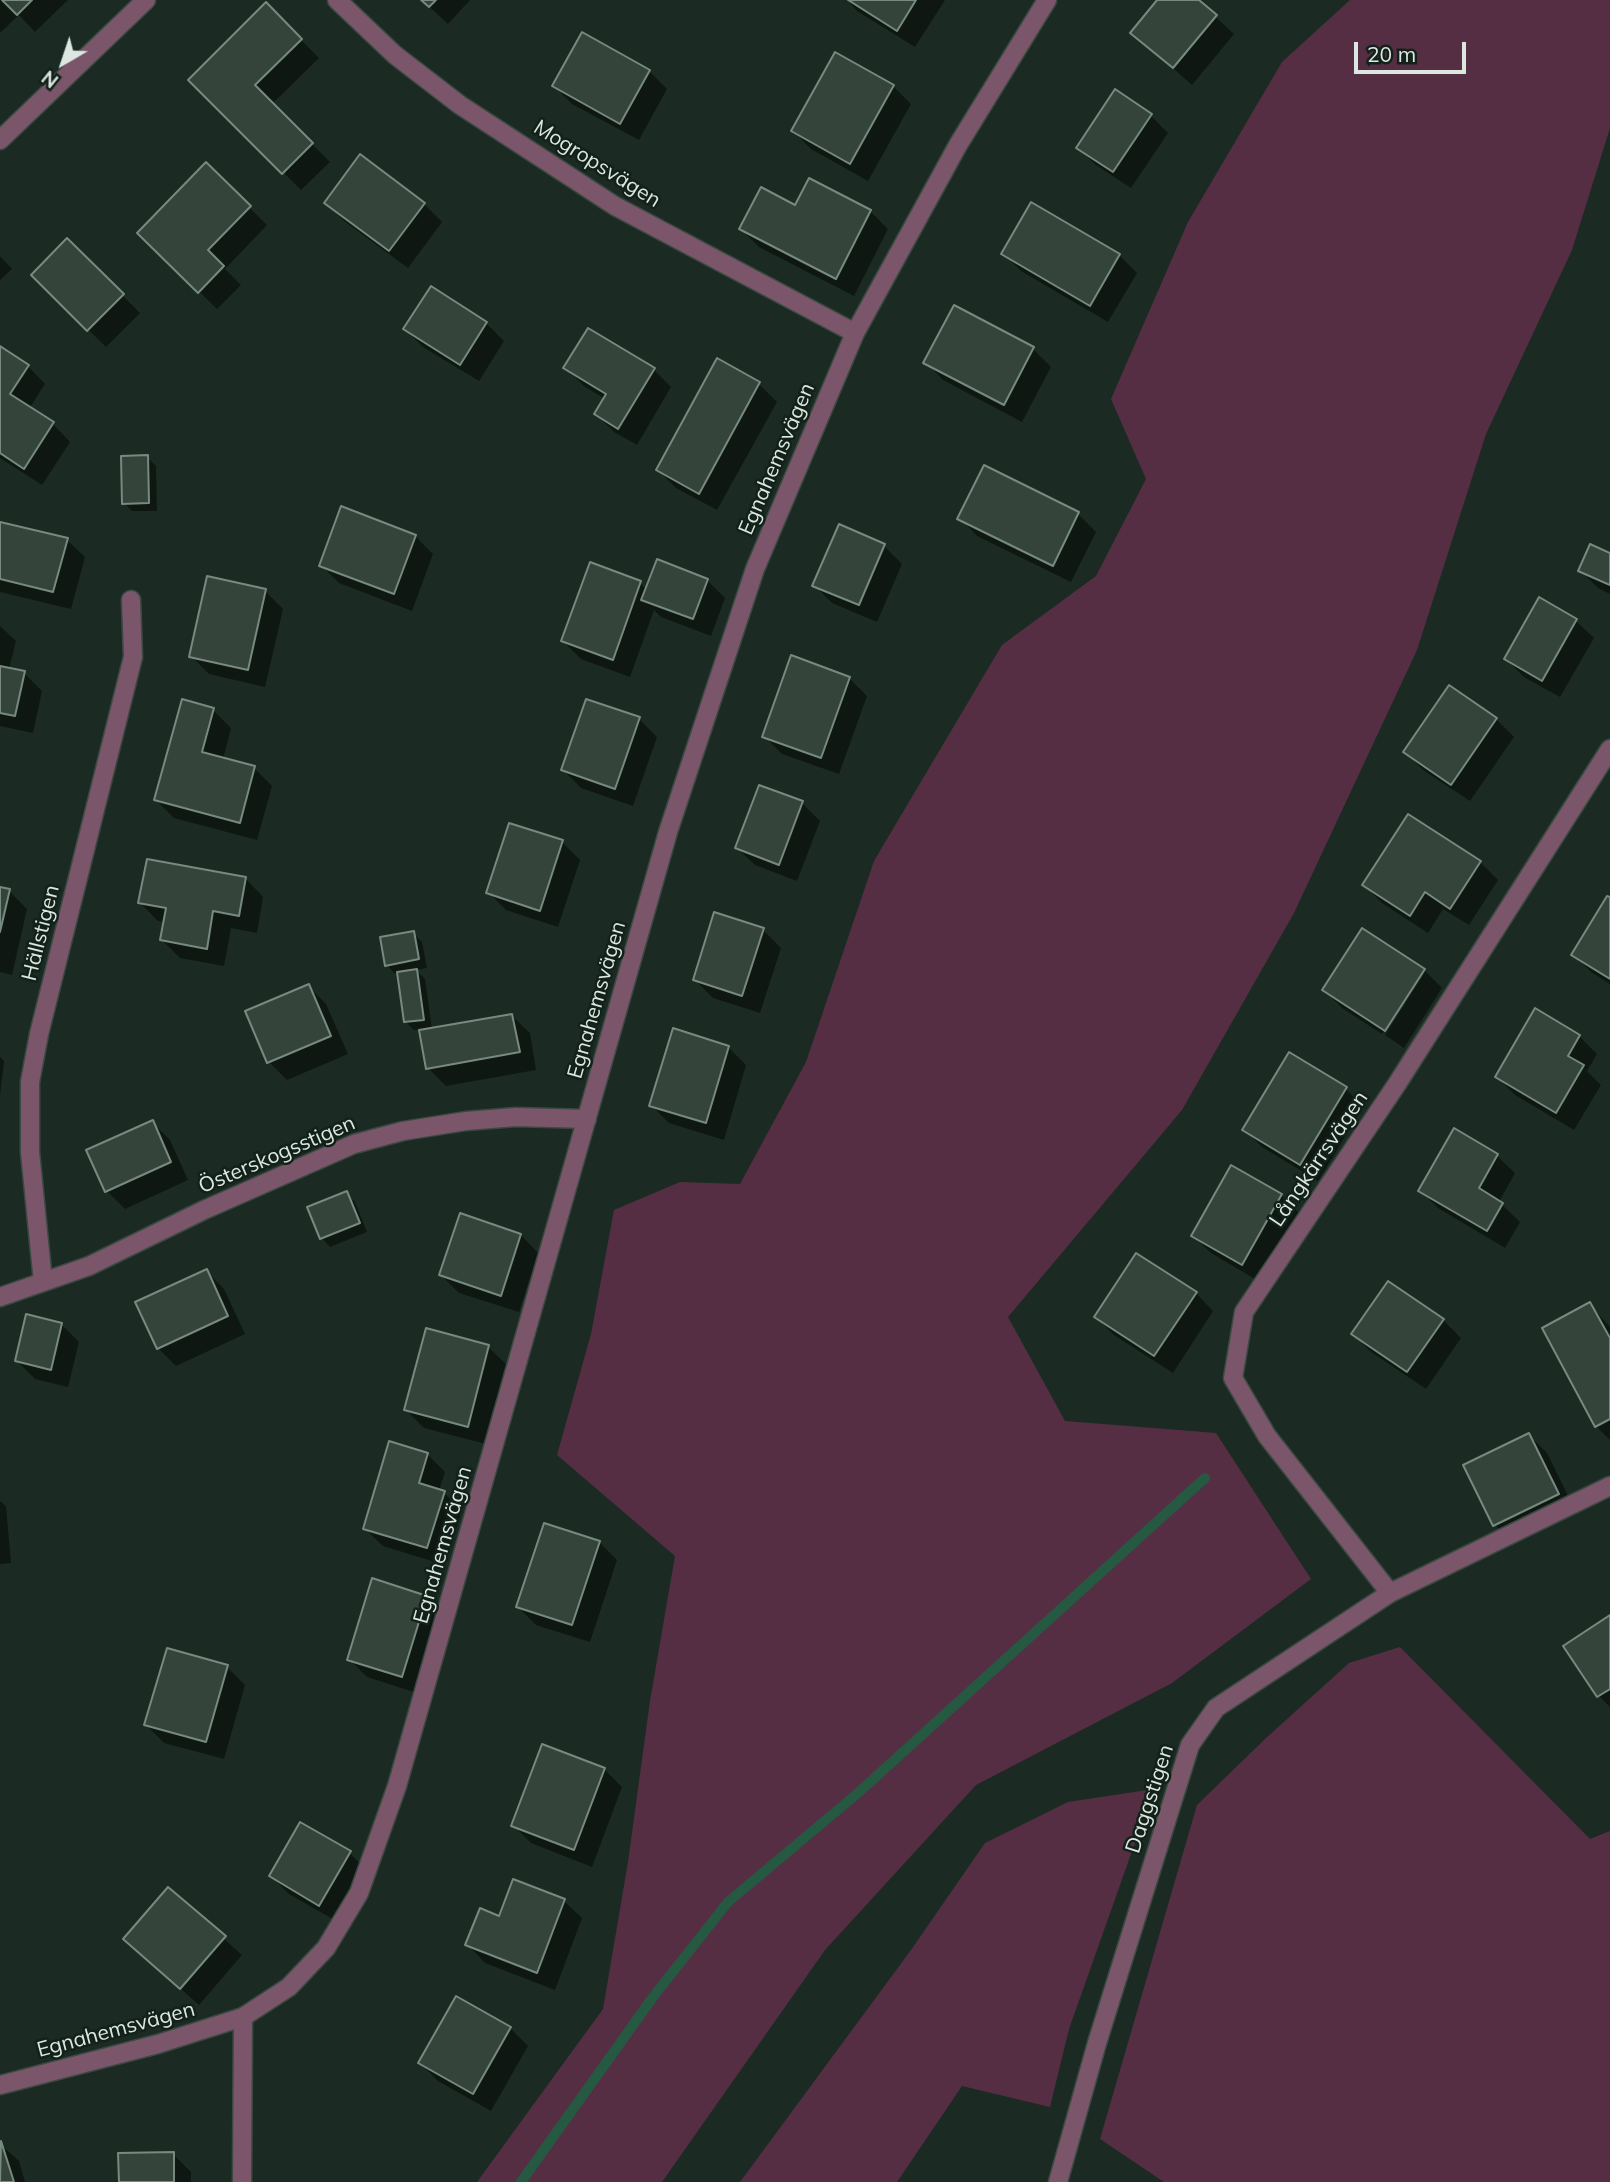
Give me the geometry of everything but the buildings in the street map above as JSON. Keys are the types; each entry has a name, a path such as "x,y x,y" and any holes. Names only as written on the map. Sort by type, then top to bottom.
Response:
{"street":[{"path":"0,140 146,0"},
{"name":"Mogropsvägen","path":"337,0 396,55 460,105 604,198 855,333"},
{"name":"Egnahemsvägen","path":"0,2085 158,2045 243,2017 289,1987 326,1948 359,1893 397,1786 668,832 755,569 855,333 958,145 1047,0"},
{"name":"Hällstigen","path":"43,1282 30,1152 30,1082 39,1034 133,657 131,600"},
{"name":"Långkärrsvägen","path":"1390,1593 1267,1436 1233,1378 1244,1312 1397,1084 1610,749"},
{"name":"Österskogsstigen","path":"0,1297 89,1266 204,1210 354,1144 403,1131 466,1121 516,1117 587,1119"},
{"name":"Daggstigen","path":"1058,2182 1097,2043 1190,1745 1216,1709 1390,1593 1610,1486"},
{"path":"242,2182 243,2017"}],"shaded area":[{"path":"1350,0 1610,0 1610,128 1572,250 1486,434 1417,650 1294,913 1182,1110 1008,1317 1065,1421 1216,1433 1311,1579 1172,1683 976,1785 825,1950 662,2182 477,2182 603,2009 675,1556 557,1455 591,1334 614,1210 680,1182 740,1184 806,1062 874,861 1002,645 1096,576 1146,479 1111,399 1188,222 1282,62"},
{"path":"1400,1647 1590,1839 1610,1831 1610,2182 1164,2182 1100,2139 1197,1805 1349,1663"},
{"path":"1154,1789 1069,2029 1050,2107 962,2086 897,2182 740,2182 911,1950 985,1843 1068,1802"}],"waterway":[{"path":"521,2182 653,1997 728,1902 858,1793 1205,1478"}]}
